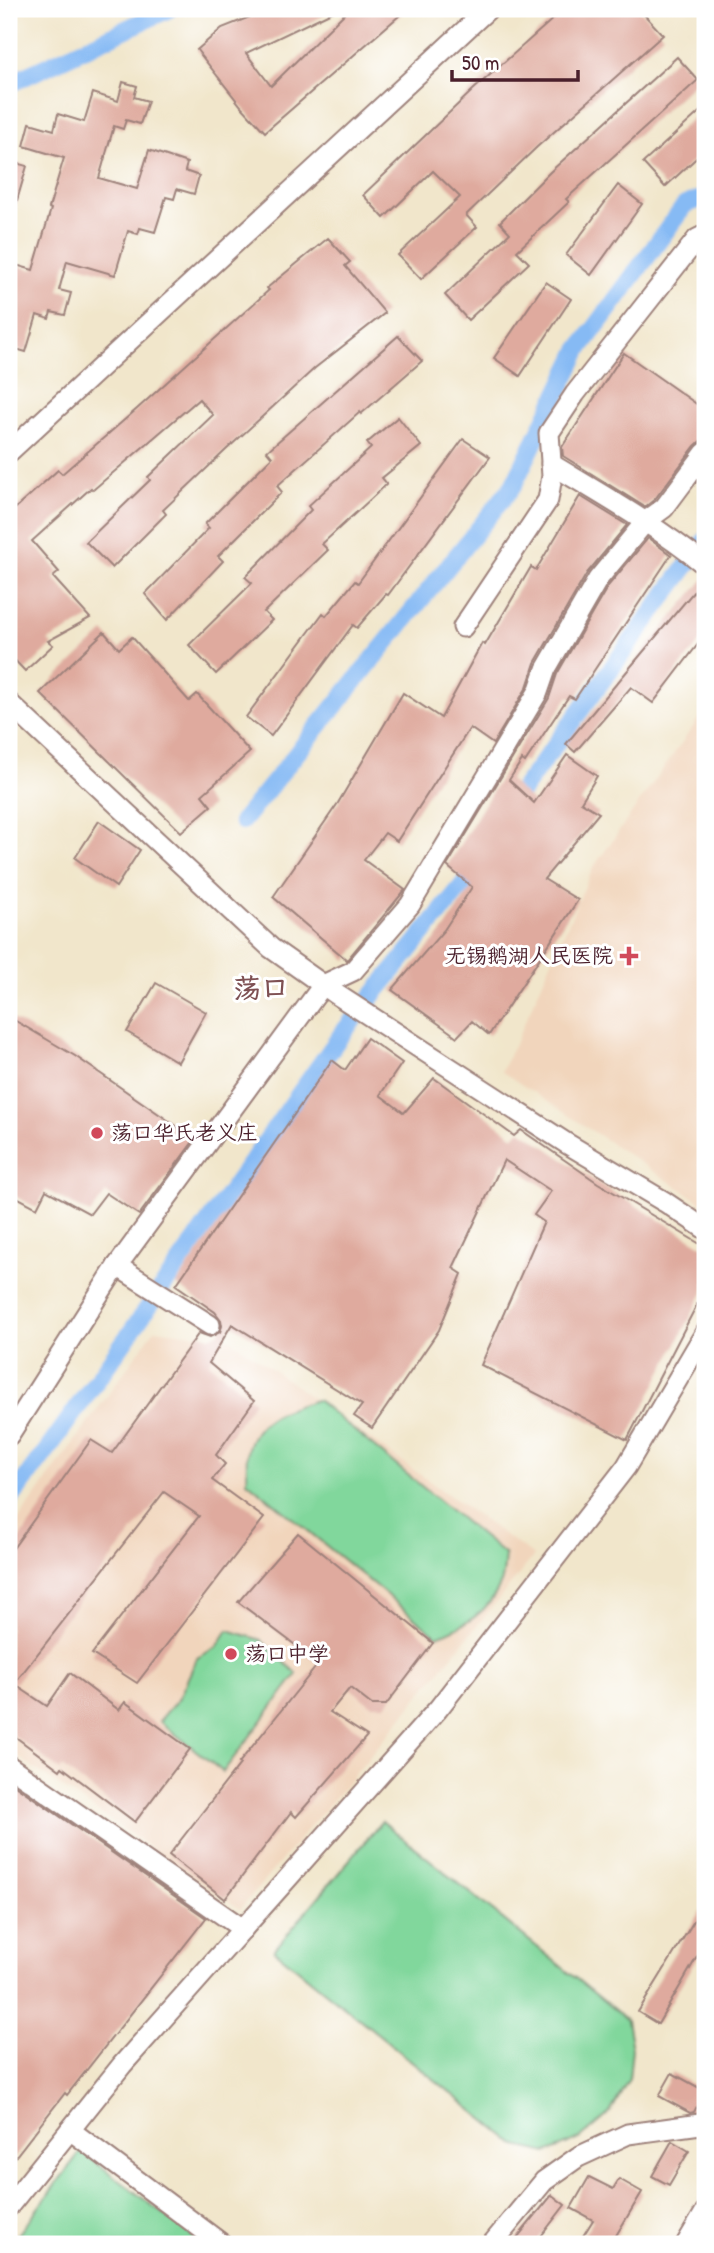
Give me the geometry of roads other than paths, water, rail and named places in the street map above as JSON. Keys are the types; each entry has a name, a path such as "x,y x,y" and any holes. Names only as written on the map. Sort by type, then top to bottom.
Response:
{"street":[{"path":"9,452 488,9"},
{"path":"463,627 548,500 552,476 549,433 575,394 697,239 705,234"},
{"path":"9,1435 117,1266 329,989 353,971 410,905 538,692 546,669 598,579 646,520 664,508 705,453"},
{"path":"551,464 646,520 704,564"},
{"path":"9,703 271,947 393,1031 705,1229"},
{"path":"117,1266 210,1325"},
{"path":"9,2206 122,2065 438,1709 626,1467 705,1333"},
{"path":"9,1766 243,1928"},
{"path":"492,2244 544,2181 578,2157 628,2134 705,2125"},
{"path":"70,2130 222,2244"},
{"path":"686,2244 705,2212"}],"waterway":[{"path":"9,84 169,9"},
{"path":"242,821 513,486 579,350 685,205 705,197"},
{"path":"508,809 705,541"},
{"path":"9,1501 341,1035 475,870 479,861"}],"place":[{"name":"无锡鹅湖人民医院","path":"629,956"},
{"name":"荡口华氏老义庄","path":"97,1133"},
{"name":"荡口中学","path":"231,1654"}],"district":[{"name":"荡口","path":"261,988"}]}
